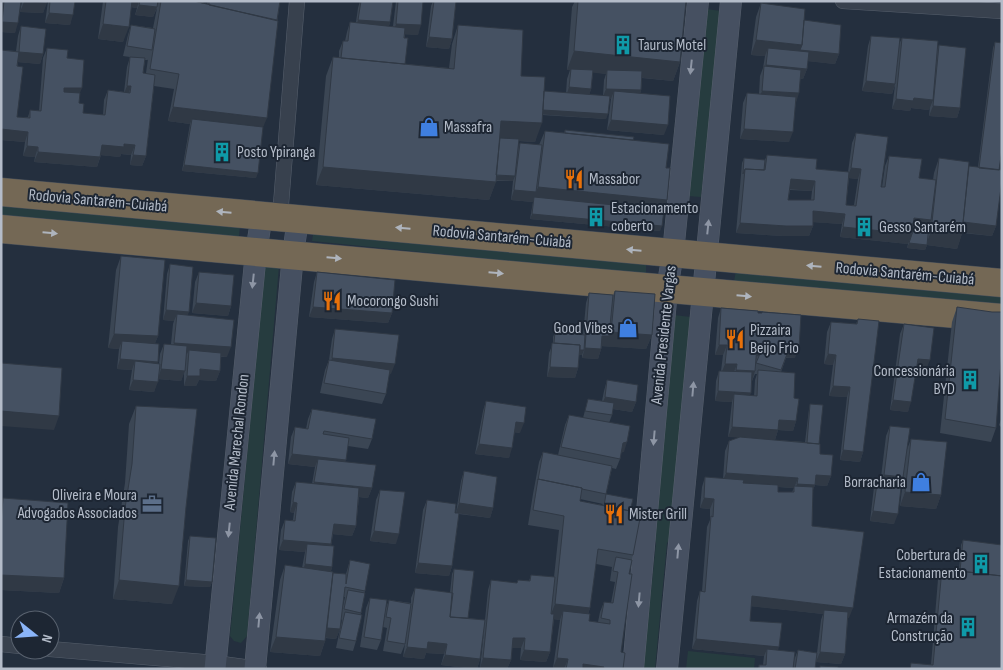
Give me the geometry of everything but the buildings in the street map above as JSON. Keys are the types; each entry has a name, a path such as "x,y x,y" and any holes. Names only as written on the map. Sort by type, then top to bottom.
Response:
{"highway":[{"name":"Rodovia Santarém-Cuiabá","path":"1,192 1002,283"},
{"path":"1,229 293,254 702,293 1002,318"}],"street":[{"name":"Avenida Marechal Rondon","path":"255,668 293,254 280,217 297,1"},
{"name":"Avenida Presidente Vargas","path":"633,669 667,289 698,1"},
{"name":"Avenida Presidente Vargas","path":"667,669 730,1"},
{"path":"843,1 1002,11"},
{"name":"Avenida Marechal Rondon","path":"215,666 256,252 280,217"},
{"path":"60,650 259,669"}],"green space":[{"path":"706,9 721,11 701,197 688,196"},
{"path":"1,202 240,224 239,237 1,216"},
{"path":"314,229 646,263 646,275 312,241"},
{"path":"265,265 279,266 247,636 241,643 234,641 230,636"},
{"path":"736,270 1002,295 1002,307 734,282"},
{"path":"674,315 691,317 671,538 667,543 655,669 643,669 656,543 653,537"},
{"path":"688,651 755,658 754,669 686,669"}],"place":[{"name":"Taurus Motel","path":"623,45"},
{"name":"Massafra","path":"429,127"},
{"name":"Posto Ypiranga","path":"222,152"},
{"name":"Massabor","path":"574,179"},
{"name":"Estacionamento coberto","path":"596,217"},
{"name":"Gesso Santarém","path":"864,227"},
{"name":"Mocorongo Sushi","path":"332,301"},
{"name":"Good Vibes","path":"628,328"},
{"name":"Pizzaira Beijo Frio","path":"735,339"},
{"name":"Concessionária BYD","path":"970,380"},
{"name":"Borracharia","path":"921,482"},
{"name":"Oliveira e Moura Advogados Associados","path":"152,504"},
{"name":"Mister Grill","path":"614,514"},
{"name":"Cobertura de Estacionamento","path":"981,564"},
{"name":"Armazém da Construção","path":"968,627"}]}
